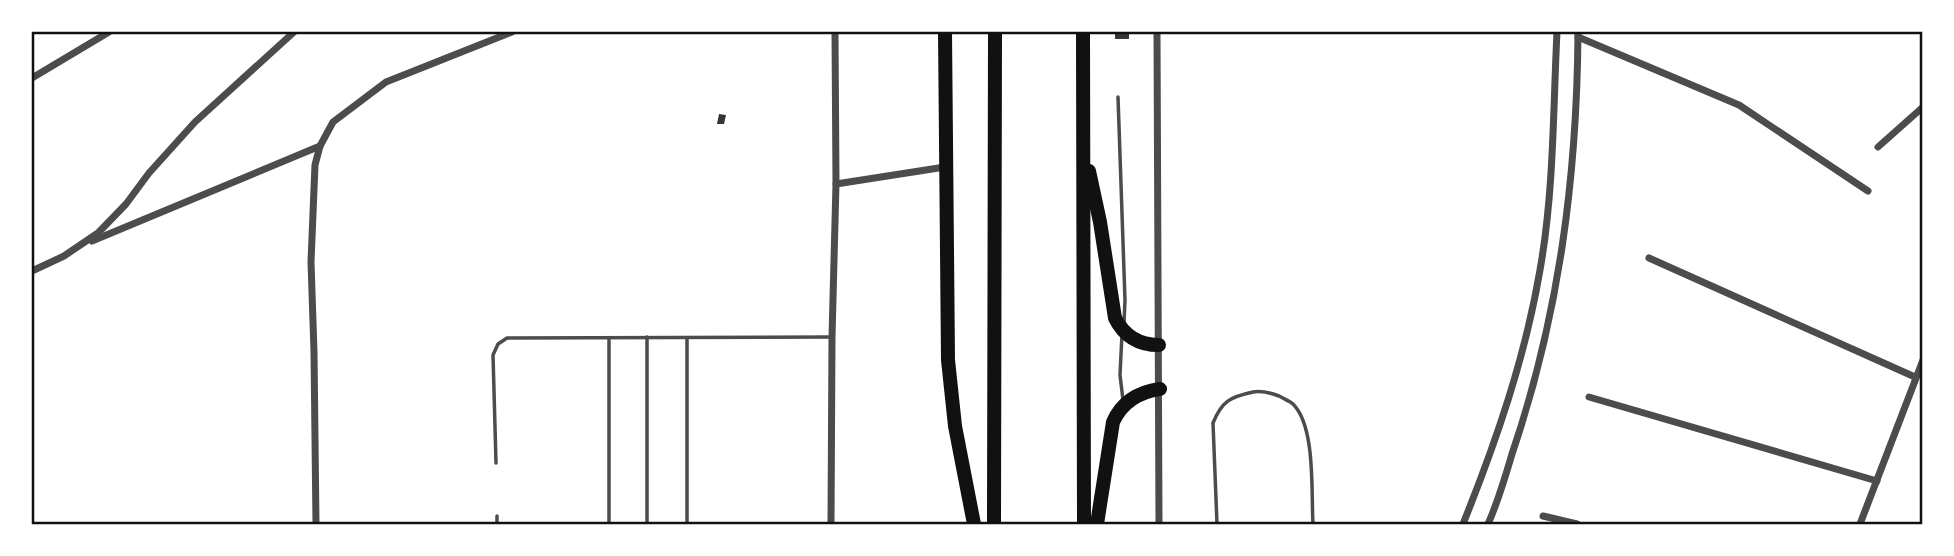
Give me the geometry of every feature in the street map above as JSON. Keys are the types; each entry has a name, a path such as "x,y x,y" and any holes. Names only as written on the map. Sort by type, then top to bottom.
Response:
{"highway":[{"path":"945,32 948,360 956,436 974,524"},
{"path":"994,524 995,32"},
{"path":"1083,32 1084,524"},
{"path":"1083,148 1100,222 1113,311 1122,330 1139,342 1159,345"},
{"path":"1097,524 1110,432 1117,413 1139,394 1160,389"}],"street":[{"path":"32,78 109,32"},
{"path":"82,246 113,219 195,122 294,32"},
{"path":"316,524 311,262 315,165 320,146 333,122 386,82 512,32"},
{"path":"831,524 836,184 835,32"},
{"path":"1157,32 1159,524"},
{"path":"1463,524 1505,413 1530,322 1541,269 1553,144 1557,32"},
{"path":"1488,524 1526,416 1558,278 1576,121 1578,34 1739,105 1868,191"},
{"path":"1878,147 1923,107"},
{"path":"32,271 82,246 320,146"},
{"path":"836,184 946,167"},
{"path":"1649,258 1915,377"},
{"path":"1860,524 1923,360"},
{"path":"1589,397 1877,481"},
{"path":"1543,516 1577,524"}],"lane":[{"path":"1118,97 1125,300 1120,375 1124,405"},
{"path":"496,463 493,355 502,340 512,337 832,337"},
{"path":"609,337 609,524"},
{"path":"647,337 647,524"},
{"path":"687,337 687,524"},
{"path":"1217,524 1213,423 1219,408 1230,400 1258,391 1273,393 1292,403 1302,416 1309,436 1313,524"},
{"path":"496,524 497,516"}],"building":[{"path":"1115,32 1129,32 1129,39 1115,39"},
{"path":"719,114 726,115 724,124 717,124"}]}
